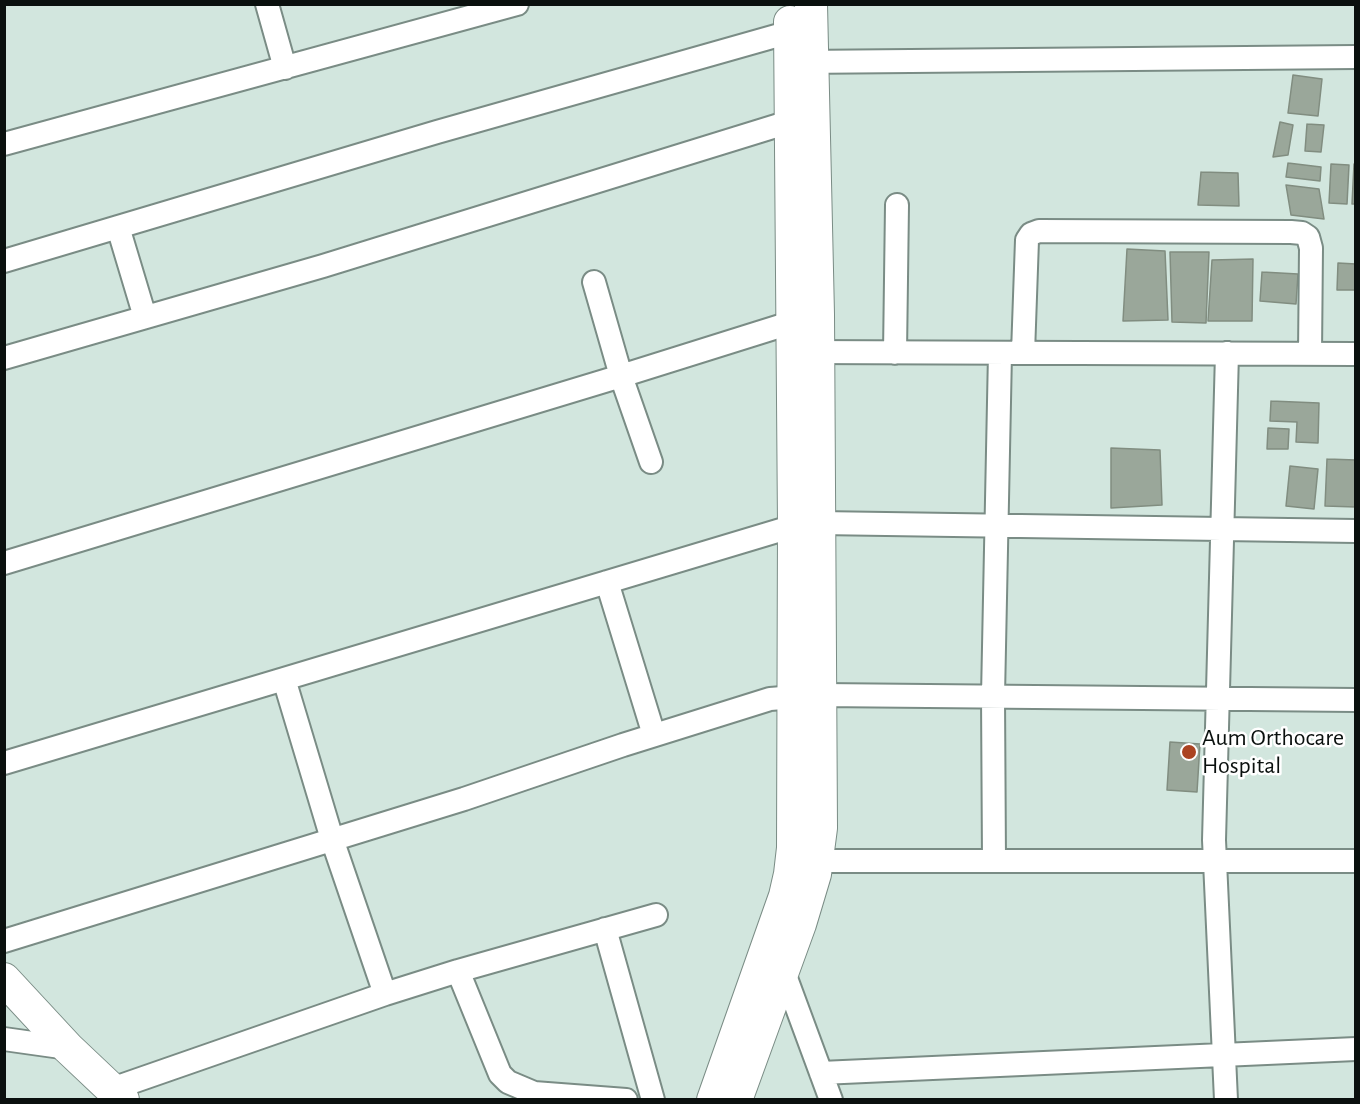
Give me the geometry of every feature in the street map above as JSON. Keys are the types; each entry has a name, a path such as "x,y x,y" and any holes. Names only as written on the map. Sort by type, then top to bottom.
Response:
{"main road":[{"path":"805,335 789,122 795,40 811,4"},
{"path":"736,1100 800,924 815,874 821,828 808,695 805,335 795,40"},
{"path":"713,1100 790,874 808,695"},
{"path":"4,979 68,1048 117,1094"}],"street":[{"path":"267,4 285,68"},
{"path":"4,144 517,4"},
{"path":"4,261 437,132 795,40 1356,57"},
{"path":"4,358 323,266 789,122"},
{"path":"895,353 897,205"},
{"path":"118,226 145,317"},
{"path":"1023,353 1027,240 1031,234 1039,231 1302,233 1308,237 1311,248 1310,354"},
{"path":"594,282 621,376 651,462"},
{"path":"4,563 621,376 805,335 895,353 1356,354"},
{"path":"994,861 993,696 1000,353"},
{"path":"1226,1100 1215,861 1227,353"},
{"path":"4,763 806,524 1356,531"},
{"path":"607,582 654,735"},
{"path":"284,679 332,839 385,994"},
{"path":"4,941 464,799 654,735 770,699 808,695 1356,700"},
{"path":"817,861 1356,861"},
{"path":"117,1094 385,994 656,915"},
{"path":"605,929 652,1100"},
{"path":"783,970 831,1100"},
{"path":"458,971 500,1074 524,1096 626,1100"},
{"path":"4,1040 68,1048"},
{"path":"821,1073 1356,1049"}],"building":[{"path":"1293,75 1322,79 1318,116 1288,113"},
{"path":"1280,122 1293,125 1288,155 1273,157"},
{"path":"1307,124 1324,125 1321,152 1305,151"},
{"path":"1288,163 1321,167 1320,181 1286,177"},
{"path":"1331,164 1349,165 1347,204 1329,203"},
{"path":"1354,164 1356,164 1356,204 1352,204"},
{"path":"1201,172 1238,173 1239,206 1198,205"},
{"path":"1286,185 1319,189 1324,219 1291,215"},
{"path":"1127,249 1165,251 1168,320 1123,321"},
{"path":"1170,252 1209,252 1206,323 1172,322"},
{"path":"1253,259 1252,321 1208,321 1212,260"},
{"path":"1338,263 1356,264 1356,290 1337,290"},
{"path":"1262,272 1298,274 1296,304 1260,301"},
{"path":"1271,401 1319,403 1318,443 1296,442 1297,422 1270,421"},
{"path":"1268,428 1289,429 1288,449 1267,449"},
{"path":"1111,448 1160,450 1162,505 1111,508"},
{"path":"1327,459 1356,460 1356,507 1325,506"},
{"path":"1290,466 1318,469 1314,509 1286,506"},
{"path":"1170,742 1200,744 1197,792 1167,790"}],"place":[{"name":"Aum Orthocare Hospital","path":"1189,752"}]}
